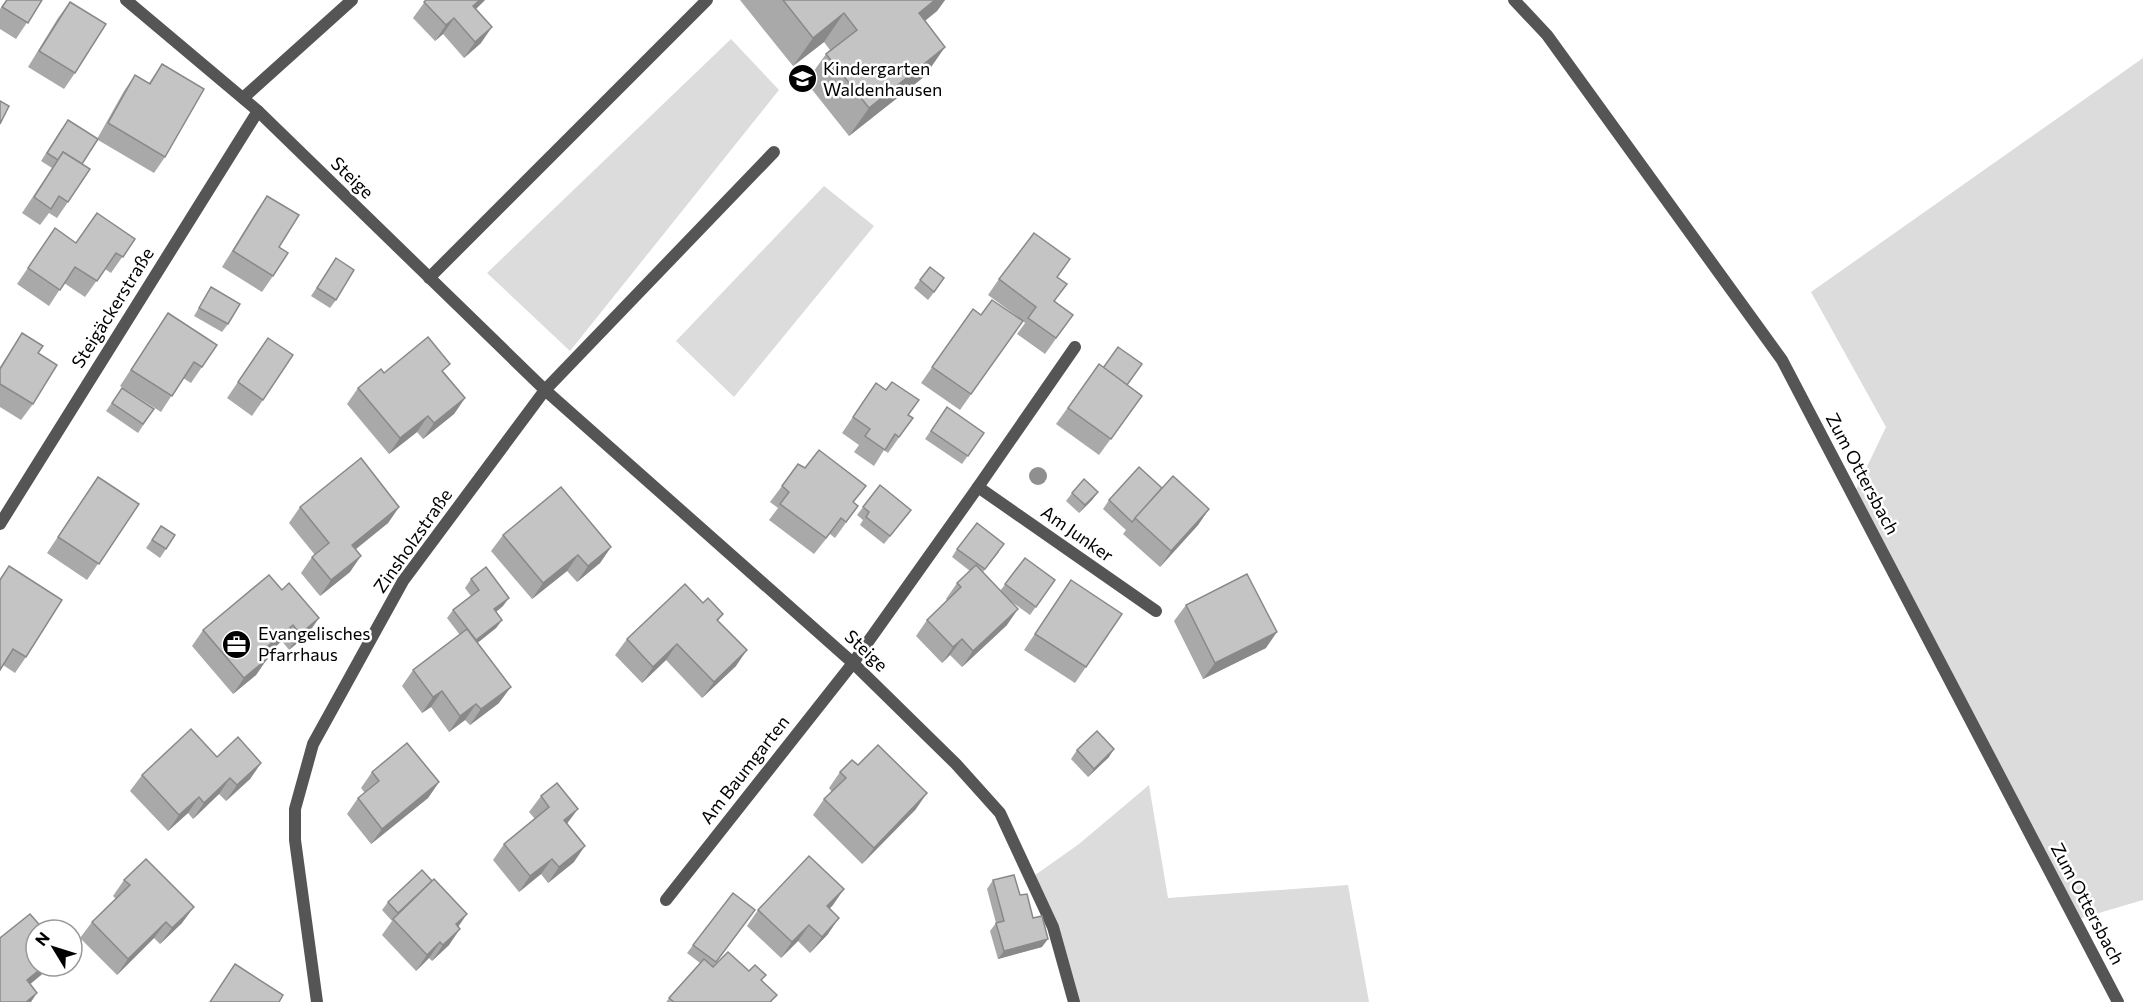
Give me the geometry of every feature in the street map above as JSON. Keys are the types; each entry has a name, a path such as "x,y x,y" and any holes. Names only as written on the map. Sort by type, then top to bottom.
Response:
{"street":[{"name":"Steige","path":"126,0 258,111 545,390 853,663 956,764 1000,813 1053,927 1074,1002"},
{"path":"243,98 352,0"},
{"path":"429,278 707,0"},
{"name":"Zum Ottersbach","path":"1514,0 1547,35 1782,360 2118,1002"},
{"name":"Steigäckerstraße","path":"0,524 258,111"},
{"path":"545,390 774,152"},
{"path":"853,663 1075,347"},
{"name":"Zinsholzstraße","path":"317,1002 295,840 295,809 313,744 403,581 545,390"},
{"name":"Am Junker","path":"978,487 1156,611"},
{"name":"Am Baumgarten","path":"666,900 853,663"}],"shaded area":[{"path":"731,39 779,90 570,351 487,273"},
{"path":"2143,58 2143,900 2075,920 1853,496 1886,427 1811,292"},
{"path":"824,186 874,226 734,397 676,341"},
{"path":"1149,785 1168,898 1348,885 1369,1002 1074,1002 1031,878 1079,844"}],"building":[{"path":"7,0 42,0 28,23 2,7"},
{"path":"426,0 480,0 473,6 492,27 475,42 454,18 446,25 424,2"},
{"path":"783,0 935,0 919,13 945,47 869,108 826,54 857,30 844,13 813,38"},
{"path":"70,2 106,24 75,73 39,51"},
{"path":"162,64 204,89 165,157 108,123 135,75 150,84"},
{"path":"0,101 9,106 0,124"},
{"path":"68,120 98,139 82,164 63,152 58,160 47,153"},
{"path":"63,152 90,169 68,202 59,196 51,209 34,197"},
{"path":"267,196 299,215 279,247 288,253 273,276 233,251"},
{"path":"97,213 135,239 123,257 116,253 97,281 75,267 60,290 28,268 55,228 76,243"},
{"path":"1034,233 1070,259 1057,277 1067,284 1054,301 1073,315 1056,338 1028,318 1036,307 999,279"},
{"path":"336,258 354,270 336,300 317,288"},
{"path":"930,267 944,278 934,292 920,280"},
{"path":"211,287 240,304 228,324 199,308"},
{"path":"992,300 1023,321 971,394 932,367 973,309 981,315"},
{"path":"168,313 217,345 202,367 194,362 172,396 131,370"},
{"path":"22,333 43,346 38,353 57,365 33,404 0,384 0,369"},
{"path":"428,337 450,364 442,371 465,398 434,423 428,416 400,438 358,388 381,369 384,373"},
{"path":"268,338 293,355 263,400 238,382"},
{"path":"1118,347 1142,364 1127,385 1103,368"},
{"path":"1099,364 1142,396 1111,439 1068,408"},
{"path":"892,382 919,400 908,415 913,418 899,437 895,434 885,450 865,436 870,429 853,417 876,383 886,390"},
{"path":"122,388 154,409 143,424 112,403"},
{"path":"947,407 984,433 968,456 931,431"},
{"path":"819,450 866,486 853,502 858,506 846,522 841,518 826,538 780,504 789,492 782,486 798,464 805,468"},
{"path":"361,458 399,507 352,545 361,556 331,580 312,557 329,543 300,507"},
{"path":"1139,467 1162,488 1132,522 1109,500"},
{"path":"1173,476 1209,509 1171,551 1135,518"},
{"path":"98,477 139,504 99,564 58,537"},
{"path":"1084,479 1098,492 1085,505 1072,493"},
{"path":"880,485 911,510 890,536 866,517 869,512 863,507"},
{"path":"561,487 611,547 588,566 578,555 543,583 503,535"},
{"path":"977,523 1004,544 985,569 957,549"},
{"path":"161,526 175,535 166,549 152,540"},
{"path":"1025,558 1055,580 1036,607 1005,584"},
{"path":"976,565 1018,609 973,651 962,639 953,647 927,620 961,587 957,583"},
{"path":"9,566 62,600 26,657 13,649 0,670 0,580"},
{"path":"486,567 509,598 494,609 502,620 476,640 453,610 479,590 471,579"},
{"path":"1247,574 1277,632 1215,663 1186,605"},
{"name":"Evangelisches Pfarrhaus","path":"269,575 282,590 289,583 319,618 300,634 293,625 261,652 267,659 244,678 203,630"},
{"path":"1071,580 1122,614 1086,667 1035,634"},
{"path":"685,584 703,603 708,598 723,614 717,620 747,650 714,682 677,644 653,667 627,639"},
{"path":"467,629 511,687 481,709 476,704 460,716 442,691 433,697 413,670"},
{"path":"191,729 217,757 238,737 261,763 237,785 230,778 204,803 199,797 179,815 142,775"},
{"path":"1097,731 1114,749 1094,769 1077,750"},
{"path":"407,743 439,782 382,829 358,798 379,781 372,772"},
{"path":"878,745 927,793 874,848 824,799 846,778 840,772 852,760 858,765"},
{"path":"557,783 578,809 564,820 585,846 559,867 552,859 530,876 504,844 549,807 541,796"},
{"path":"809,856 844,889 827,906 839,918 822,937 809,925 792,942 758,910"},
{"path":"146,859 194,907 172,928 166,922 128,959 92,922 130,885 124,880"},
{"path":"422,870 432,881 398,913 388,902"},
{"path":"1014,875 1020,895 1027,894 1033,918 1042,916 1048,939 1004,951 996,923 1004,921 993,880"},
{"path":"434,879 467,914 456,924 460,929 443,945 440,942 427,955 393,919"},
{"path":"733,893 755,910 716,962 693,945"},
{"path":"24,919 24,978 29,978 27,980 37,993 26,1002 0,1002 0,938"},
{"path":"728,952 749,971 755,965 766,975 761,980 777,995 770,1002 674,1002 669,998 704,959 713,967"},
{"path":"235,964 283,995 279,1002 210,1002"}],"place":[{"name":"Kindergarten Waldenhausen","path":"802,79"},
{"name":"Evangelisches Pfarrhaus","path":"237,644"}]}
